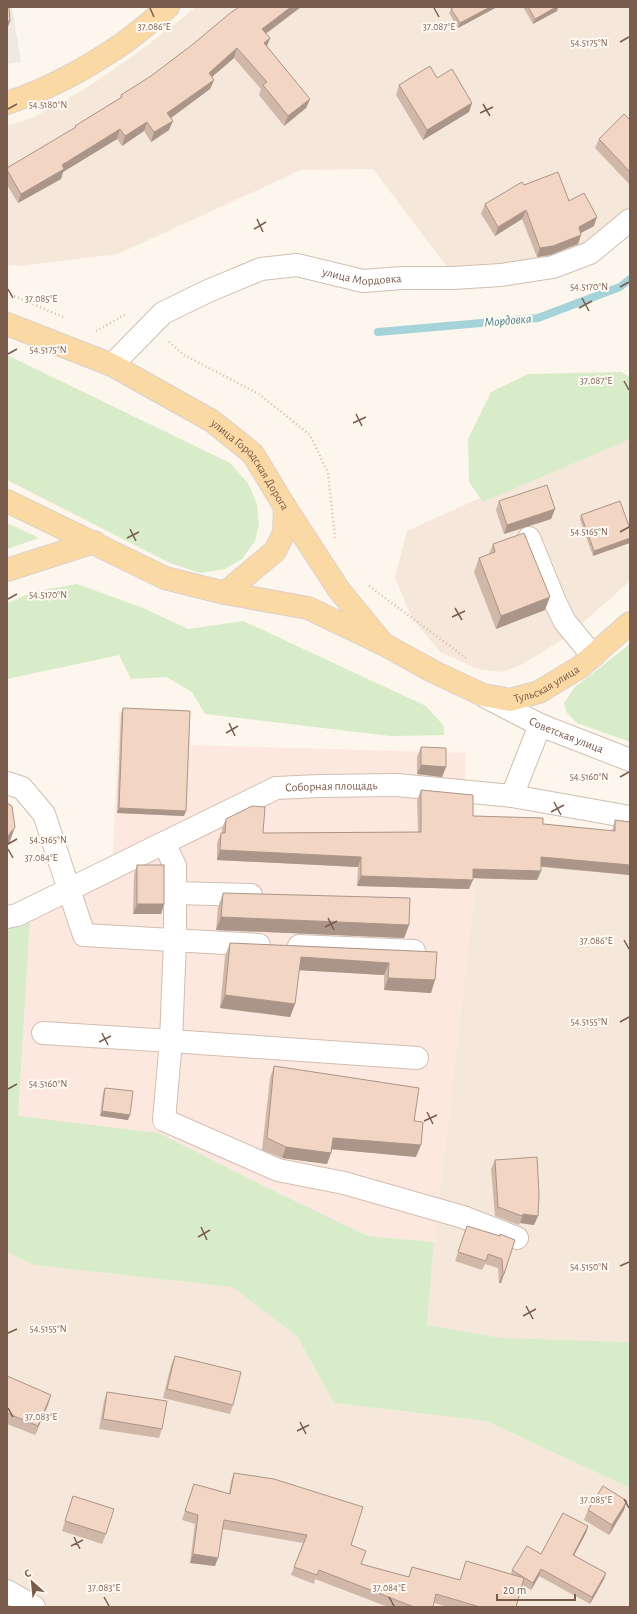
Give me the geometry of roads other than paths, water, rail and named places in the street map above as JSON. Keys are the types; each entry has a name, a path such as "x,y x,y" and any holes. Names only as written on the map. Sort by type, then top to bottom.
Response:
{"main road":[{"path":"7,103 26,97 76,72 125,42 168,7"},
{"name":"улица Городская Дорога","path":"7,324 112,365 167,395 218,426 253,454 285,507 284,533 275,551 225,593"},
{"path":"7,501 94,542 165,578 225,593"},
{"name":"Тульская улица","path":"285,507 339,590 385,645"},
{"path":"7,570 94,542"},
{"name":"Тульская улица","path":"225,593 308,608 385,645 434,672 483,695 510,700 539,692 580,667 630,623"}],"street":[{"name":"улица Мордовка","path":"112,365 164,313 208,291 261,270 297,265 363,281 402,278 453,278 501,275 553,267 590,253 630,220"},
{"path":"530,538 556,604 565,622 593,656"},
{"name":"Советская улица","path":"483,695 540,725 630,760"},
{"path":"512,796 540,725"},
{"path":"7,783 22,788 44,814 84,935 175,941 414,951"},
{"name":"Соборная площадь","path":"7,917 17,915 276,788 397,785 512,796 630,817"},
{"path":"164,843 175,866 175,941 171,1041 164,1120 278,1170 351,1185 463,1217 518,1238"},
{"path":"175,893 269,896"},
{"path":"43,1033 417,1058"},
{"path":"7,1592 34,1607"}],"waterway":[{"name":"Мордовка","path":"378,332 538,318 620,287 630,279"}]}
